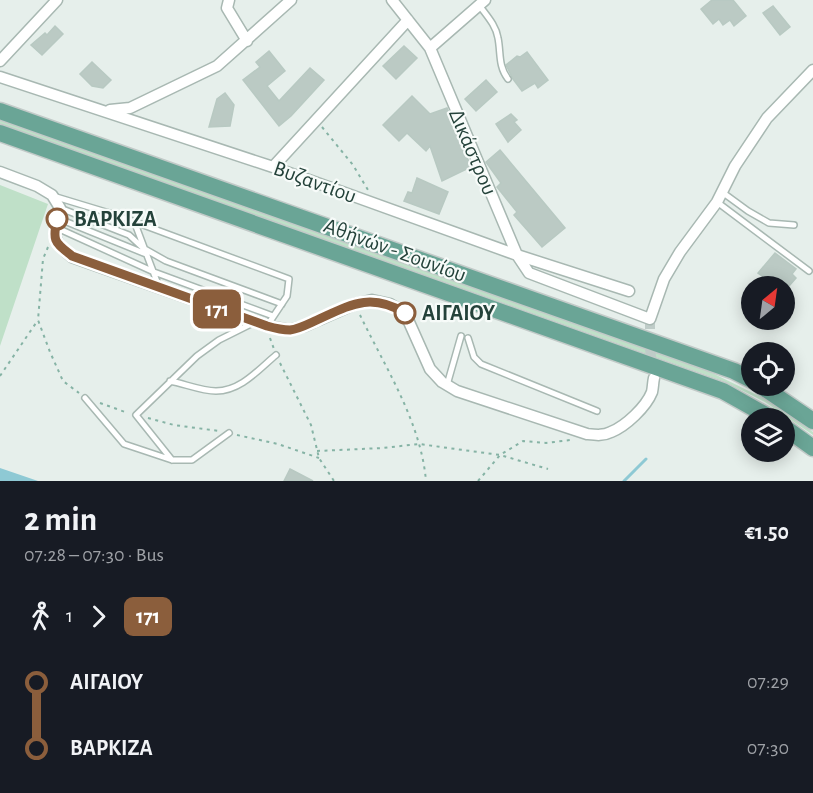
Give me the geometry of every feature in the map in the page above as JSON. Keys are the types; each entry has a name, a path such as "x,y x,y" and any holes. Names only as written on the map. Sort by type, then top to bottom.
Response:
{"main road":[{"name":"Αθήνών - Σουνίου","path":"0,111 741,375"},
{"name":"Αθήνών - Σουνίου","path":"0,133 723,391 753,408"},
{"path":"776,396 813,421"},
{"path":"795,436 813,448"}],"street":[{"path":"0,61 57,0"},
{"path":"229,0 226,8 247,41"},
{"path":"103,110 130,108 217,66 291,0"},
{"name":"Δικάστρου","path":"392,0 430,48 517,255"},
{"path":"430,48 482,3"},
{"path":"273,167 408,20"},
{"path":"517,255 529,273 650,319 664,279 680,252 717,202 735,166 767,118 813,70"},
{"name":"Βυζαντίου","path":"0,77 273,167 517,255 629,291"},
{"path":"0,172 37,186 52,195 57,245 72,256 255,322 289,330 355,304 372,300 390,304 405,313 430,369 447,385 457,391 587,434 600,436 613,432 631,418 645,403 652,391 654,378"}],"lane":[{"path":"482,3 498,36 502,71 508,79"},
{"path":"722,192 769,223 794,225"},
{"path":"52,195 134,221 289,279 289,289 282,304 267,326"},
{"path":"717,202 809,271"},
{"path":"134,221 159,288"},
{"path":"56,222 129,235 144,251"},
{"path":"56,222 144,251 282,304"},
{"path":"56,222 154,272 273,316"},
{"path":"172,460 136,415 196,356 219,340 255,322"},
{"path":"447,385 461,336"},
{"path":"468,339 474,357 481,364 597,411"},
{"path":"170,381 215,391 226,390 242,384 276,355"},
{"path":"85,398 124,444 172,460 192,460 229,433"}],"path":[{"path":"316,120 353,165 376,204"},
{"path":"56,222 43,258 38,320 63,381 85,398 136,415 174,425 229,433 278,444 319,458"},
{"path":"355,304 409,415 424,458 426,481"},
{"path":"0,376 38,320"},
{"path":"267,326 276,355 312,425 319,458 334,481"},
{"path":"478,481 500,455 522,441 546,443 581,439 587,434"},
{"path":"317,451 419,444 500,455 548,469"}],"green space":[{"path":"0,118 692,363 741,387 741,390 723,381 0,124"},
{"path":"0,185 48,204 0,346"},
{"path":"753,396 759,396 778,408 774,408"},
{"path":"795,419 813,432 813,435 795,423"}],"water":[{"path":"0,468 38,481 0,481"}],"building":[{"path":"712,0 733,0 746,16 734,26 730,20 723,25 719,19 713,24 701,9"},
{"path":"773,6 790,27 780,35 763,13"},
{"path":"55,26 63,34 42,55 31,45 45,33 47,35"},
{"path":"404,46 417,58 396,79 383,66"},
{"path":"269,51 285,71 267,86 279,101 310,68 324,80 279,126 243,80 260,67 256,62"},
{"path":"527,52 548,80 538,88 535,83 522,91 506,65 517,56 520,57"},
{"path":"92,62 111,80 103,88 92,86 80,74"},
{"path":"486,80 497,92 476,111 465,99"},
{"path":"225,93 234,105 230,126 209,127 217,99"},
{"path":"412,96 430,114 447,108 471,167 442,181 430,146 426,151 407,133 399,141 383,125"},
{"path":"511,114 517,120 514,122 521,130 508,142 496,124"},
{"path":"500,150 565,228 542,247 514,215 517,212 497,187 501,183 486,162"},
{"path":"417,178 448,192 439,214 404,201 408,192 412,193"},
{"path":"775,253 796,269 792,274 794,276 762,276 758,273"},
{"path":"290,469 313,481 284,481"}],"waterway":[{"path":"624,481 646,459"}],"tunnel":[{"path":"650,319 653,370"}],"bus line":[{"name":"171","path":"57,219 53,234 57,245 72,256 267,326 289,330 304,326 346,306 372,300 390,304 405,313"}],"place":[{"name":"ΒΑΡΚΙΖΑ","path":"57,219"},
{"name":"ΑΙΓΑΙΟΥ","path":"405,313"}]}
